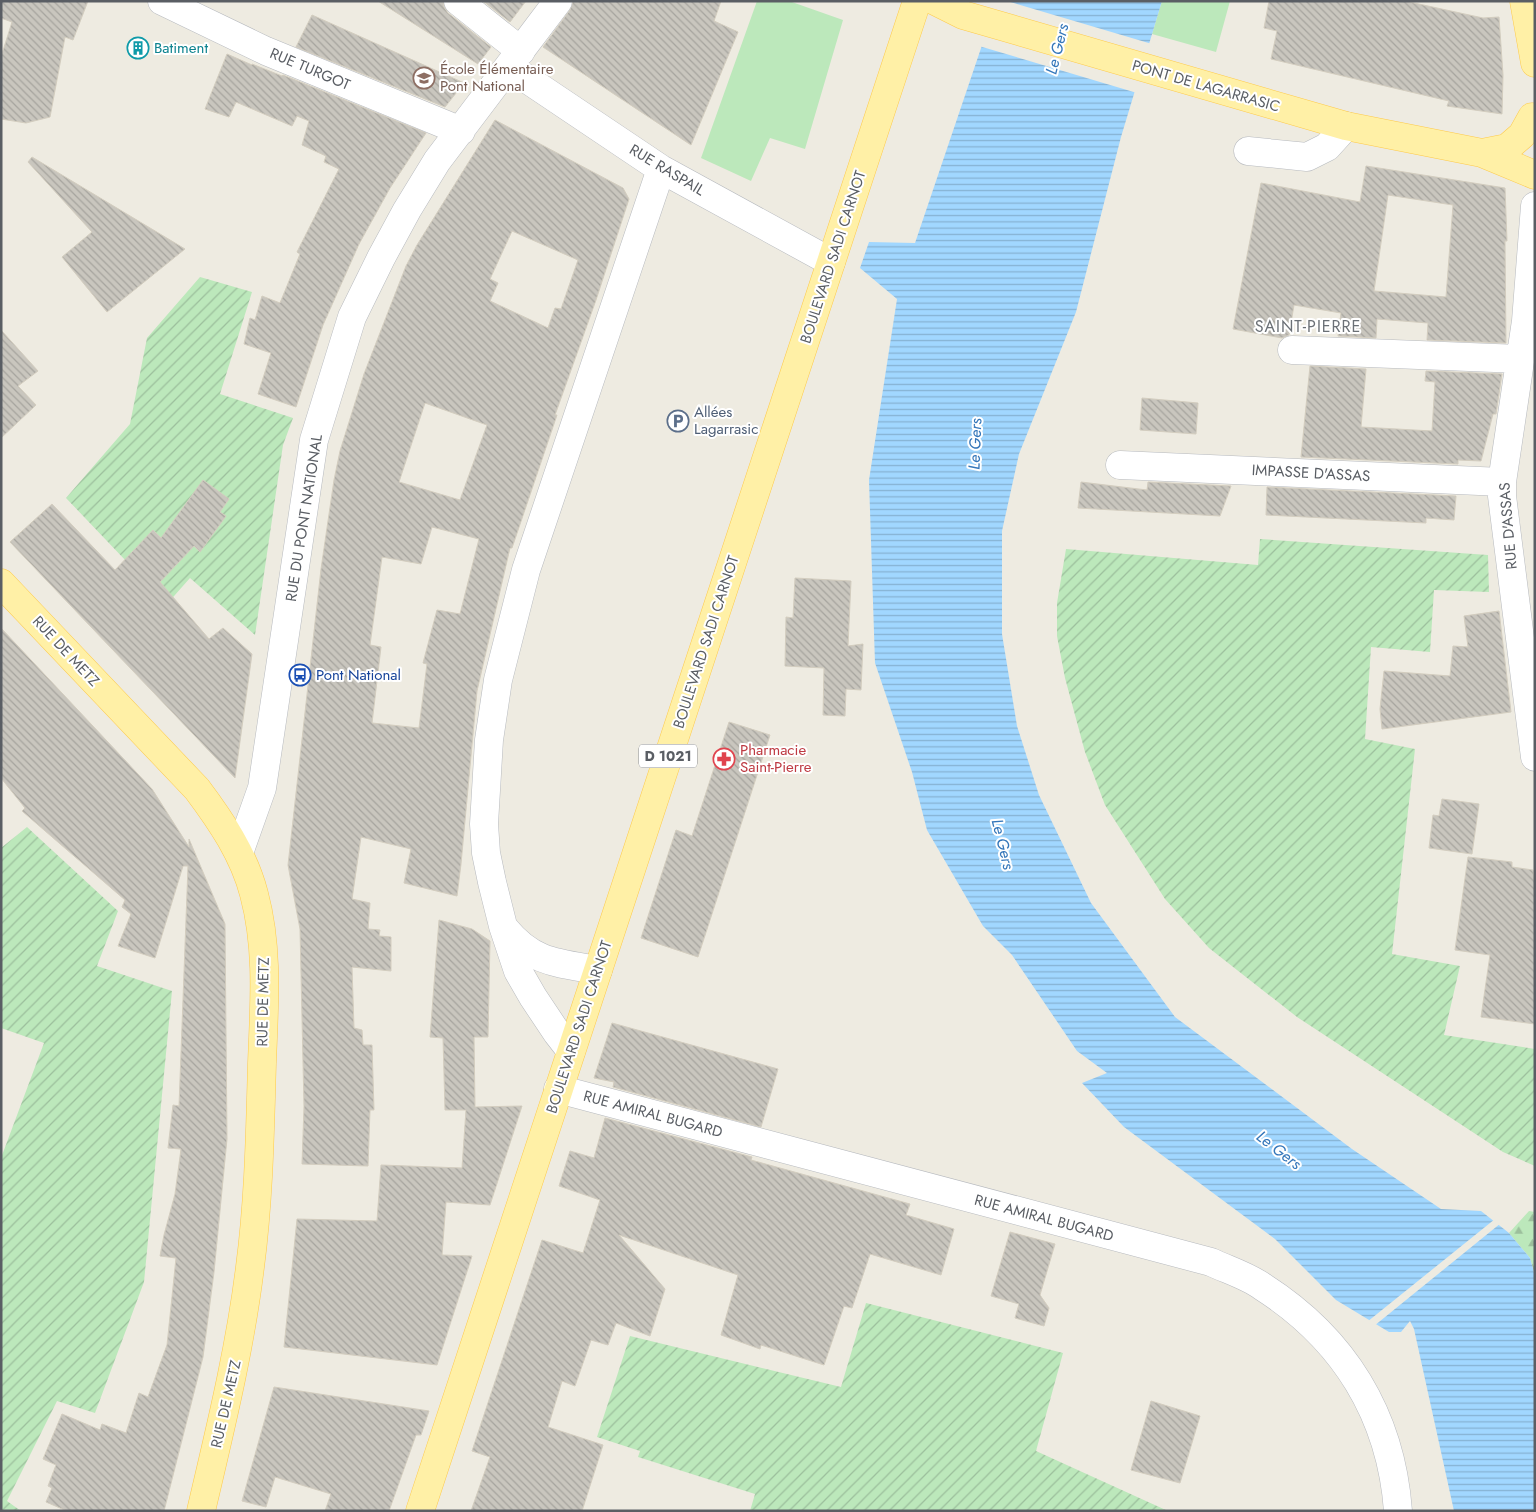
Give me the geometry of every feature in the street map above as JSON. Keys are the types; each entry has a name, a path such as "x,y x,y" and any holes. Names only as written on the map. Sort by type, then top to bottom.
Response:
{"main road":[{"name":"BOULEVARD SADI CARNOT","path":"420,1511 917,1"},
{"name":"PONT DE LAGARRASIC","path":"935,1 963,15 1346,126 1482,153 1535,176"},
{"path":"1524,1 1535,63"},
{"name":"PONT DE LAGARRASIC","path":"1482,153 1507,148 1522,135 1533,111"},
{"path":"1533,111 1535,150"},
{"name":"RUE DE METZ","path":"1,583 197,789 220,820 239,853 254,892 261,921 265,964 258,1177 250,1266 238,1349 202,1511"}],"street":[{"name":"RUE TURGOT","path":"162,1 266,51 460,131"},
{"name":"RUE RASPAIL","path":"458,1 515,59 661,169 831,262"},
{"name":"RUE DU PONT NATIONAL","path":"239,853 262,788 314,440 352,317 380,258 437,161 558,1"},
{"path":"1248,151 1307,157 1327,147 1346,126"},
{"path":"571,1050 557,1033 518,971 503,926 486,853 484,824 489,740 498,680 526,570 661,169"},
{"name":"RUE D'ASSAS","path":"1535,206 1531,321 1520,359 1502,482 1503,506 1535,757"},
{"path":"1292,350 1520,359"},
{"name":"IMPASSE D'ASSAS","path":"1120,465 1502,482"},
{"path":"503,926 516,942 533,955 553,962 598,970"},
{"name":"RUE AMIRAL BUGARD","path":"558,1089 1211,1262 1262,1286 1303,1315 1336,1350 1368,1398 1387,1445 1398,1511"}],"green space":[{"path":"757,1 789,1 843,20 805,149 770,138 751,181 701,158"},
{"path":"1162,1 1230,1 1216,52 1152,34"},
{"path":"200,277 252,292 220,394 293,418 283,445 255,635 190,578 167,604 66,498 130,424 147,338"},
{"path":"1260,539 1488,555 1489,592 1434,590 1430,652 1371,647 1365,739 1415,749 1392,954 1460,966 1444,1035 1535,1049 1535,1166 1503,1152 1297,1017 1209,948 1165,899 1105,805 1085,752 1065,678 1057,636 1057,603 1066,549 1258,565"},
{"path":"27,827 118,911 97,966 172,991 144,1282 95,1413 57,1401 7,1501 21,1511 1,1511 1,1158 44,1043 1,1028 1,848"},
{"path":"1529,1211 1535,1212 1535,1276 1530,1258 1509,1233"},
{"path":"866,1303 1063,1353 1036,1451 1168,1511 750,1511 755,1494 638,1457 640,1451 597,1437 630,1336 841,1387"}],"water":[{"name":"Le Gers","path":"997,1 1162,1 1121,137 1076,312 1019,454 1002,531 1002,634 1017,726 1039,795 1091,903 1175,1017 1352,1149 1441,1209 1481,1211 1509,1233 1530,1258 1535,1276 1535,1511 1454,1511 1414,1329 1410,1321 1401,1332 1389,1332 1336,1300 1275,1239 1124,1127 1082,1083 1107,1073 1077,1051 1012,955 983,926 927,830 912,772 875,663 869,480 897,299 860,268 869,242 915,243"}],"pier":[{"path":"994,1 1007,1 1152,44 1137,93 979,46"},
{"path":"1495,1219 1501,1223 1374,1326 1367,1322"}],"building":[{"path":"1,1 88,1 73,40 65,37 50,117 26,123 1,119 1,57 12,22 1,18"},
{"path":"378,1 443,1 448,13 491,47 478,64"},
{"path":"483,1 526,1 510,22"},
{"path":"573,1 721,1 714,21 738,32 691,145 543,47 570,10"},
{"path":"1269,1 1405,1 1483,18 1499,17 1503,75 1502,114 1447,106 1449,101 1271,59 1277,31 1264,28"},
{"path":"312,15 464,83 445,107 296,47"},
{"path":"227,54 426,133 390,188 359,244 323,325 296,407 258,394 271,353 244,344 250,318 255,320 262,296 280,303 300,254 297,252 339,169 324,162 326,156 302,145 309,121 297,116 292,126 236,102 229,117 205,109"},
{"path":"495,120 623,188 629,199 596,300 555,415 557,415 512,548 510,548 477,691 457,896 404,883 411,849 361,837 352,899 370,903 368,929 380,930 379,936 391,937 391,971 352,967 354,1028 362,1030 363,1045 372,1045 374,1110 370,1110 368,1166 302,1164 304,1107 300,929 288,865 321,569 340,451 364,374 406,266 417,245","holes":["512,231 578,260 561,309 555,308 548,328 490,301 498,283 490,279","425,403 487,425 460,500 399,482","432,527 479,539 460,614 437,610 423,663 427,664 419,728 372,723 381,647 370,645 382,557 421,564"]},
{"path":"32,157 185,249 107,312 62,257 92,232 28,162"},
{"path":"1366,166 1505,188 1507,241 1505,241 1506,343 1427,340 1428,323 1377,319 1376,338 1338,336 1341,313 1294,305 1289,335 1282,338 1233,329 1261,183 1360,202","holes":["1388,195 1453,205 1446,297 1374,291"]},
{"path":"1,330 38,371 18,386 36,405 1,438"},
{"path":"1310,366 1366,369 1361,427 1432,431 1435,382 1425,381 1426,371 1502,374 1496,414 1493,414 1481,461 1458,460 1458,464 1301,457"},
{"path":"1142,398 1198,403 1196,434 1140,430"},
{"path":"203,480 229,499 220,512 226,516 200,552 194,546 160,582 209,639 223,628 252,654 235,778 10,542 52,504 115,570 153,530 161,538"},
{"path":"1081,482 1147,490 1148,482 1231,486 1220,516 1078,508"},
{"path":"1267,487 1456,496 1454,520 1426,518 1426,523 1266,515"},
{"path":"795,578 851,581 848,646 863,644 861,690 846,689 845,716 823,715 824,668 785,666 786,617 793,618"},
{"path":"1499,611 1511,712 1382,729 1380,709 1384,671 1450,676 1453,646 1468,647 1464,616"},
{"path":"1,628 152,789 189,847 189,839 225,924 227,1139 214,1272 203,1357 164,1511 67,1511 46,1502 52,1488 48,1486 56,1465 43,1459 62,1414 100,1430 102,1424 126,1433 139,1393 148,1397 167,1345 176,1258 160,1256 175,1194 181,1149 168,1148 173,1105 179,1106 188,866 183,866 155,958 118,946 131,914 122,907 125,900 22,811 25,808 1,778"},
{"path":"729,722 770,735 698,957 641,938 676,830 692,836"},
{"path":"1442,799 1479,804 1472,854 1429,848 1433,815 1439,816"},
{"path":"1468,857 1512,862 1512,867 1533,870 1535,886 1535,1024 1481,1017 1490,955 1455,950"},
{"path":"439,920 472,929 490,941 488,1037 474,1037 475,1107 522,1106 490,1205 446,1202 442,1255 472,1256 437,1365 284,1347 297,1219 377,1221 381,1165 462,1168 466,1110 445,1110 443,1038 430,1037"},
{"path":"612,1023 778,1069 761,1127 613,1087 614,1082 594,1078"},
{"path":"605,1118 752,1157 751,1160 910,1204 906,1215 954,1229 941,1275 870,1254 852,1308 844,1306 824,1365 761,1345 760,1349 721,1335 738,1275 619,1235 665,1289 650,1336 616,1323 608,1345 591,1340 575,1386 562,1381 548,1427 603,1445 582,1511 471,1511 490,1457 472,1451 542,1240 583,1253 600,1200 559,1186 570,1151 594,1158"},
{"path":"1010,1232 1055,1244 1040,1295 1049,1308 1044,1326 1015,1318 1019,1304 991,1296"},
{"path":"274,1387 429,1411 421,1435 416,1435 389,1511 325,1511 331,1494 275,1477 266,1507 242,1501"},
{"path":"1151,1401 1200,1416 1180,1483 1131,1470"}],"place":[{"name":"Batiment","path":"138,48"},
{"name":"École Élémentaire Pont National","path":"424,78"},
{"name":"Allées Lagarrasic","path":"678,421"},
{"name":"Pont National","path":"300,675"},
{"name":"Pharmacie Saint-Pierre","path":"724,759"}],"district":[{"name":"SAINT-PIERRE","path":"1308,326"}]}
